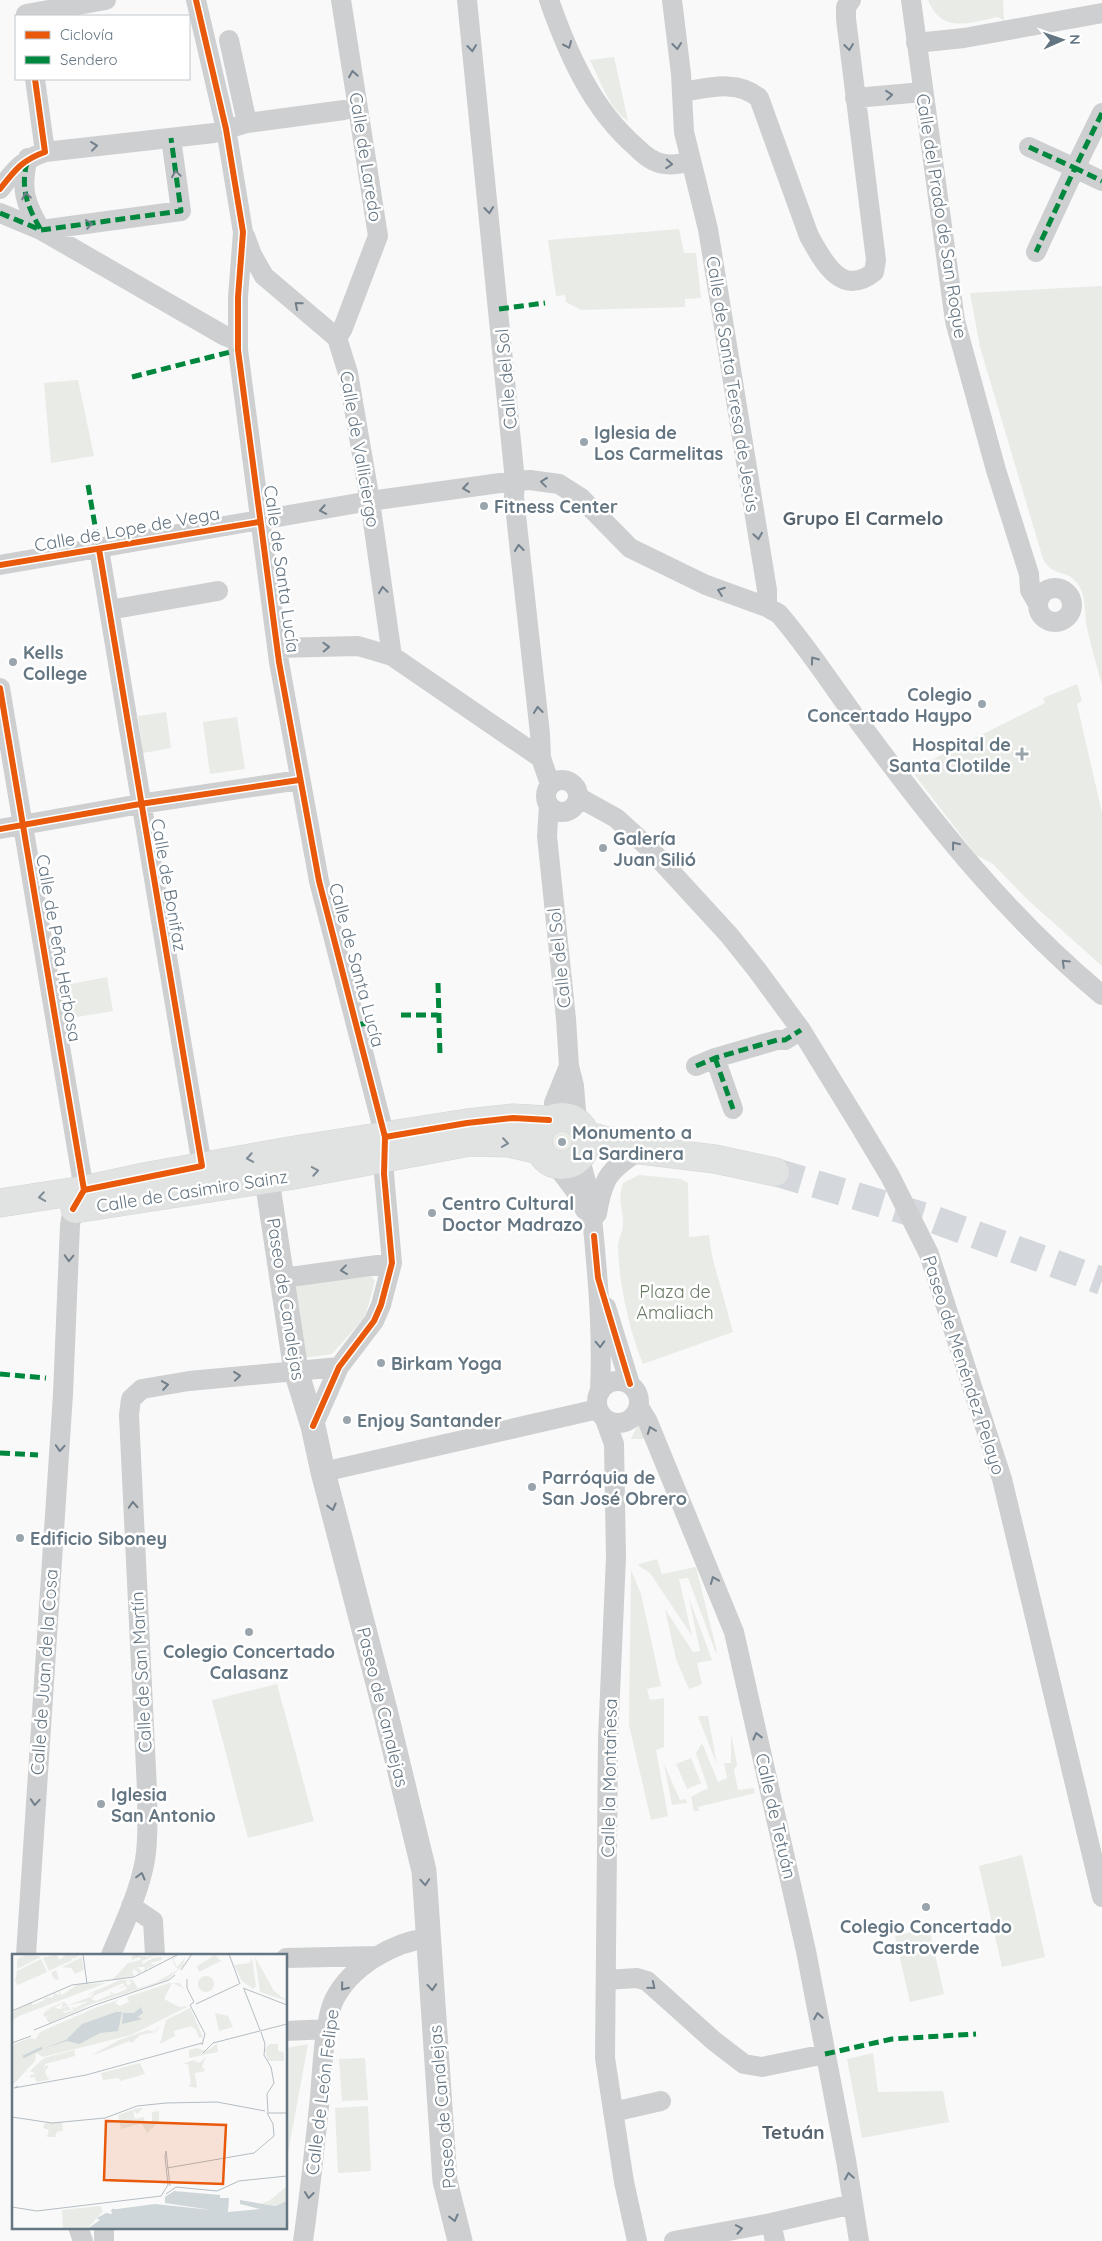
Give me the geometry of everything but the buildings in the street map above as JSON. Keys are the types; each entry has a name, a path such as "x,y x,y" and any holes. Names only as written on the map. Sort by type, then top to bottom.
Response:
{"main road":[{"path":"385,1157 495,1120 513,1118 565,1141 608,1156 640,1150 714,1159 775,1172"},
{"name":"Calle de Casimiro Sainz","path":"0,1203 79,1200 267,1180 470,1142 565,1141"},
{"name":"Calle de Casimiro Sainz","path":"0,1221 202,1166 385,1157"}],"street":[{"path":"25,10 106,0"},
{"name":"Calle de Santa Lucía","path":"196,0 226,129 243,232 238,297 238,341 259,522 277,648 299,780 319,881 385,1157 392,1263 381,1305 374,1322 339,1367 313,1426"},
{"name":"Calle de Laredo","path":"337,338 350,312 378,236 341,0"},
{"name":"Calle del Sol","path":"467,0 499,309 515,481 514,497 541,758"},
{"path":"549,0 574,59 597,105 616,129 656,162 675,165 691,161"},
{"name":"Calle de Santa Teresa de Jesús","path":"672,0 682,92 684,132 708,229 767,590 767,608"},
{"path":"682,92 728,86 749,90 759,98 809,236 820,255 838,277 854,282 868,277 874,272 876,266 846,19 846,7 851,0"},
{"name":"Calle del Prado de San Roque","path":"912,0 916,43 955,321 996,470 1029,574 1041,580 1044,596"},
{"path":"916,43 964,38 1102,14"},
{"path":"229,40 247,123"},
{"path":"35,80 37,155 23,176 29,210 41,230"},
{"path":"855,98 923,92"},
{"path":"0,189 18,167 37,155 214,133 247,123 344,110"},
{"path":"1036,252 1102,113"},
{"path":"41,230 181,211 171,138"},
{"path":"1029,147 1102,181"},
{"path":"0,214 41,230 224,336 238,341"},
{"path":"243,232 252,255 264,276 337,338"},
{"path":"238,297 249,284 264,276"},
{"name":"Calle de Valliciergo","path":"337,338 348,373 370,501 392,656"},
{"name":"Calle de Lope de Vega","path":"0,565 259,522 370,501 515,481 530,480 559,484 581,498 630,548 706,585 780,614 865,731 972,866 1024,925 1102,995"},
{"name":"Calle de Bonifaz","path":"98,549 202,1166"},
{"path":"109,610 218,591"},
{"path":"358,646 377,635 387,617"},
{"path":"277,648 358,646 392,656 541,758 550,784"},
{"name":"Calle de Peña Herbosa","path":"0,688 23,825 79,1200"},
{"path":"0,829 140,804 299,780"},
{"name":"Paseo de Menéndez Pelayo","path":"550,784 557,780 565,780 572,783 576,789 564,804 616,818 669,868 729,934 800,1030 890,1176 929,1254 1002,1479 1102,1897"},
{"name":"Calle del Sol","path":"550,784 545,794 564,804 547,836 569,1066 574,1086 565,1141"},
{"path":"696,1066 715,1058 777,1040 785,1040 800,1030"},
{"path":"715,1058 733,1109"},
{"path":"565,1141 577,1193 594,1236"},
{"path":"633,1415 616,1423 601,1407 601,1348 594,1236 602,1186 623,1161 640,1150"},
{"name":"Paseo de Canalejas","path":"267,1180 296,1371 313,1426 424,1871 445,2181 460,2241"},
{"name":"Calle de Juan de la Cosa","path":"26,1954 63,1394 70,1225 79,1200"},
{"path":"283,1278 392,1263"},
{"path":"598,1278 630,1384 636,1390 639,1399 633,1415 614,1444"},
{"path":"296,1371 339,1367"},
{"name":"Calle de San Martín","path":"111,1954 131,1906 145,1859 147,1831 146,1770 129,1415 131,1399 142,1389 189,1381 296,1371"},
{"path":"601,1407 608,1384 619,1381 630,1384"},
{"path":"323,1472 601,1407"},
{"name":"Calle la Montañesa","path":"601,1407 614,1444 616,1557 608,1739 605,2058 624,2182 638,2241"},
{"name":"Calle de Tetuán","path":"633,1415 648,1422 734,1632 806,1951 859,2241"},
{"path":"131,1906 153,1921 155,1954"},
{"name":"Calle de León Felipe","path":"303,2241 328,2028 333,2001 342,1987 376,1956 415,1940 430,1938"},
{"path":"288,1958 376,1956"},
{"path":"606,1980 638,1978 647,1982 714,2041 744,2064 762,2067 825,2054"},
{"path":"288,2031 328,2028"},
{"path":"613,2112 661,2101"},
{"path":"674,2241 773,2232 853,2204"},
{"path":"78,2228 84,2241"},
{"path":"104,2228 104,2241"}],"green space":[{"path":"928,0 1003,0 1004,21 998,17 966,23 948,22 934,11"},
{"path":"614,57 628,121 621,116 610,102 590,60"},
{"path":"679,229 684,253 696,253 701,298 685,299 685,307 581,310 566,302 565,295 556,296 548,240"},
{"path":"1102,286 1102,685 1086,622 1084,599 1080,588 1073,578 1051,569 1043,559 980,347 970,293"},
{"path":"78,380 94,456 51,463 44,383"},
{"name":"Hospital de Santa Clotilde","path":"1077,684 1082,701 1077,704 1102,813 1102,966 1028,900 993,864 976,855 911,770 1045,703 1043,698"},
{"path":"166,712 171,748 143,753 138,716"},
{"path":"237,717 245,769 210,774 203,722"},
{"path":"107,977 113,1011 71,1018 66,985"},
{"path":"561,1131 569,1134 572,1142 569,1150 561,1153 553,1150 550,1142 553,1134"},
{"name":"Plaza de Amaliach","path":"639,1175 681,1179 688,1183 689,1237 709,1235 712,1256 733,1332 643,1364 633,1337 626,1307 620,1276 618,1247 623,1227 620,1199 621,1189 623,1183"},
{"path":"371,1276 375,1281 365,1317 332,1354 303,1358 293,1290 298,1285"},
{"path":"640,1420 649,1439 631,1439"},
{"path":"657,1559 662,1574 696,1567 716,1653 688,1578 679,1579 692,1636 650,1573 639,1566 639,1564"},
{"path":"631,1570 641,1594 661,1686 647,1689 650,1700 664,1698 664,1747 656,1750 668,1816 651,1820 629,1725"},
{"path":"689,1598 712,1660 697,1663 702,1684 689,1689 676,1659 665,1609 693,1652 700,1651"},
{"path":"277,1684 314,1821 248,1838 212,1700"},
{"path":"698,1716 708,1716 717,1765"},
{"path":"731,1733 737,1765 734,1770 738,1790 754,1788 755,1793 698,1807 699,1811 694,1811 691,1797 708,1788 696,1753 702,1743 718,1782 727,1778 724,1763 731,1763"},
{"path":"691,1758 701,1783 687,1789 676,1764"},
{"path":"664,1764 680,1800 686,1799 687,1803 672,1805"},
{"path":"1022,1855 1045,1957 1002,1967 979,1866"},
{"path":"929,1928 944,1994 910,2002 895,1936"},
{"path":"308,2044 288,2153 288,2048"},
{"path":"873,2053 878,2092 943,2091 949,2122 862,2138 847,2059"},
{"path":"365,2058 368,2100 342,2101 339,2059"},
{"path":"368,2106 371,2171 338,2173 335,2108"}],"tunnel":[{"path":"775,1172 930,1218 1102,1281"}],"marked path":[{"path":"1102,113 1075,168 1102,181"},
{"path":"41,230 181,211 171,138"},
{"path":"1029,147 1075,168 1036,252"},
{"path":"27,162 24,181 26,198 41,230"},
{"path":"0,213 41,230"},
{"path":"499,309 545,303"},
{"path":"132,377 238,350"},
{"path":"88,485 99,549"},
{"path":"438,983 440,1056"},
{"path":"401,1015 438,1015"},
{"path":"357,1025 372,1022"},
{"path":"696,1066 715,1058 777,1040 785,1040 801,1030"},
{"path":"715,1058 733,1109"},
{"path":"0,1374 46,1378"},
{"path":"0,1453 38,1455"},
{"path":"825,2054 892,2039 976,2034"}],"cycle path":[{"path":"196,0 226,129 243,232 238,297 238,350 279,662 319,881 385,1137 384,1174 392,1263 381,1305 374,1321 339,1367 313,1426"},
{"path":"0,189 20,166 30,158 45,152 35,80"},
{"path":"0,565 259,522"},
{"path":"84,1190 202,1166 99,549"},
{"path":"0,688 84,1190 73,1209"},
{"path":"0,829 140,804 299,780"},
{"path":"385,1137 467,1123 513,1118 549,1120"},
{"path":"594,1236 598,1278 630,1384"}],"place":[{"name":"Iglesia de Los Carmelitas","path":"584,442"},
{"name":"Fitness Center","path":"484,506"},
{"name":"Kells College","path":"13,662"},
{"name":"Colegio Concertado Haypo","path":"982,704"},
{"name":"Hospital de Santa Clotilde","path":"1022,754"},
{"name":"Galería Juan Silió","path":"603,848"},
{"name":"Monumento a La Sardinera","path":"562,1142"},
{"name":"Centro Cultural Doctor Madrazo","path":"432,1213"},
{"name":"Birkam Yoga","path":"381,1363"},
{"name":"Enjoy Santander","path":"347,1420"},
{"name":"Parróquia de San José Obrero","path":"532,1487"},
{"name":"Edificio Siboney","path":"20,1538"},
{"name":"Colegio Concertado Calasanz","path":"249,1632"},
{"name":"Iglesia San Antonio","path":"101,1804"},
{"name":"Colegio Concertado Castroverde","path":"926,1907"}],"district":[{"name":"Grupo El Carmelo","path":"863,518"},
{"name":"Tetuán","path":"793,2132"}]}
